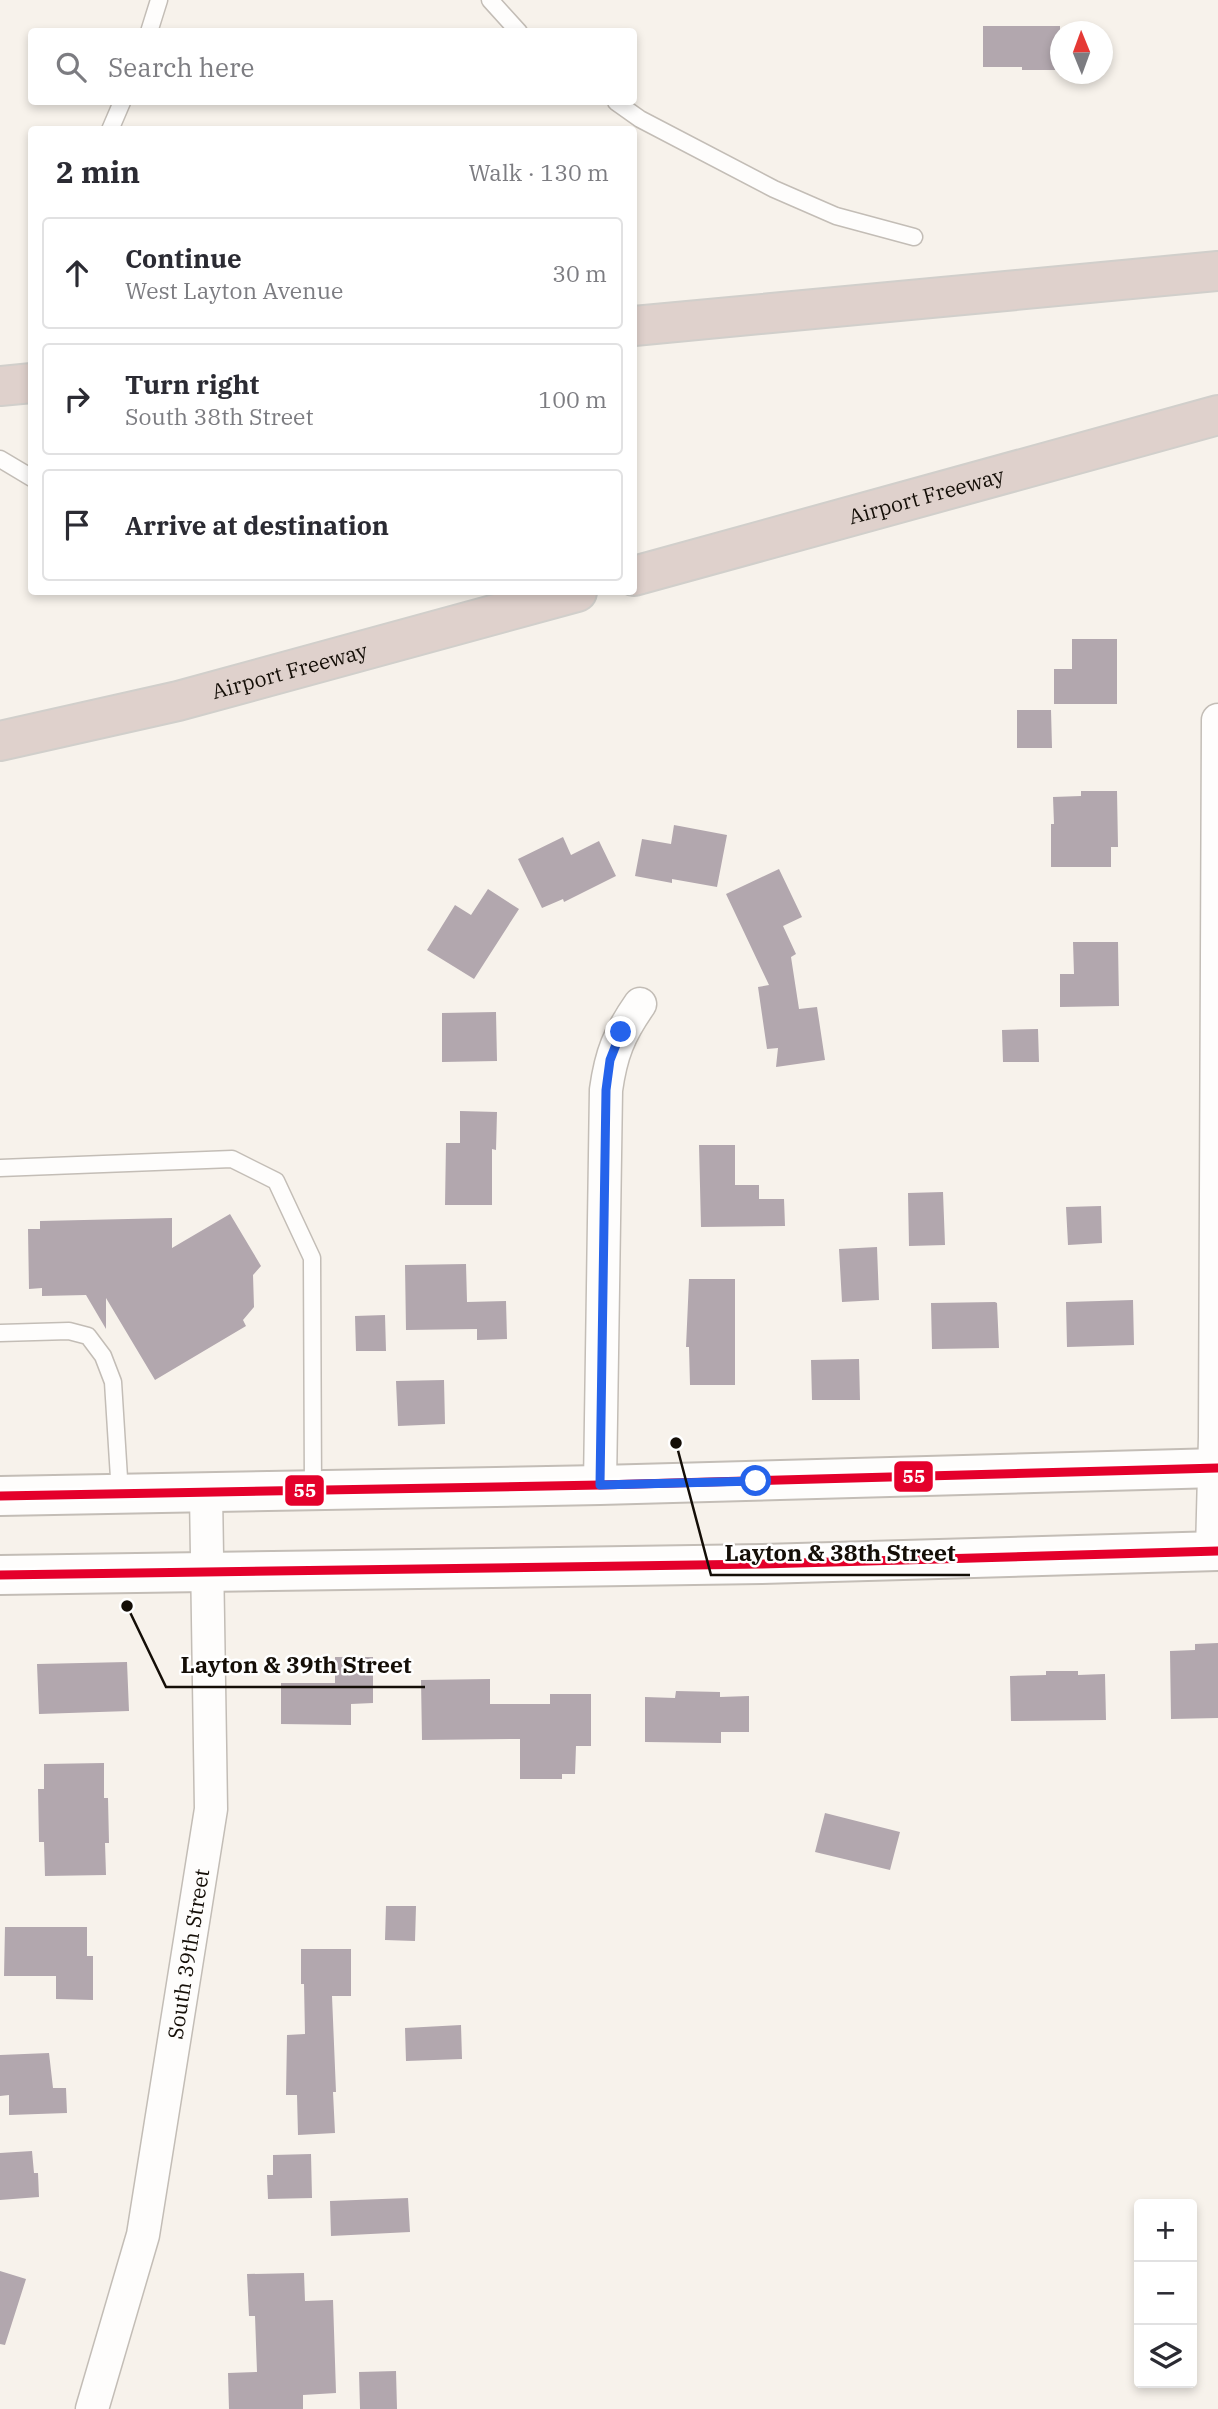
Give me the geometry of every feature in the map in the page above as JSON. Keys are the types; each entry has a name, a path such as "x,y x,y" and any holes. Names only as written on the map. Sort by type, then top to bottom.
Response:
{"highway":[{"path":"637,326 1218,271"},
{"name":"Airport Freeway","path":"637,575 1218,415"},
{"name":"Airport Freeway","path":"0,741 178,701 566,595"}],"main road":[{"path":"0,1496 600,1485 1216,1468"},
{"path":"0,1575 762,1564 1215,1551"}],"street":[{"path":"1215,1551 1218,720"},
{"path":"600,1485 606,1090 610,1060 616,1044 640,1004"},
{"name":"South 39th Street","path":"92,2409 143,2235 211,1809 206,1493"}],"lane":[{"path":"150,28 159,0"},
{"path":"490,0 515,28"},
{"path":"112,126 121,105"},
{"path":"620,105 640,119 774,189 836,216 914,237"},
{"path":"0,459 28,476"},
{"path":"0,1168 232,1158 276,1181 313,1258 313,1490"},
{"path":"0,1333 69,1331 88,1336 103,1356 113,1382 120,1494"}],"building":[{"path":"983,26 1050,26 1050,70 983,67"},
{"path":"1072,639 1117,639 1117,704 1054,704 1054,669 1072,669"},
{"path":"1017,710 1051,710 1052,748 1017,748"},
{"path":"1081,791 1117,791 1118,847 1111,847 1111,867 1051,867 1053,797 1081,796"},
{"path":"674,825 727,835 717,887 635,876 642,839 671,844"},
{"path":"563,837 571,855 599,841 616,876 564,902 563,899 542,908 518,859"},
{"path":"779,869 802,917 783,926 796,954 791,957 799,1009 817,1007 825,1060 776,1067 778,1048 767,1049 758,987 769,985 726,894"},
{"path":"488,889 519,909 474,979 427,950 455,905 471,915"},
{"path":"1073,942 1118,942 1119,1006 1060,1007 1060,974 1074,974"},
{"path":"496,1012 497,1061 442,1062 442,1013"},
{"path":"1038,1029 1039,1062 1003,1062 1002,1030"},
{"path":"460,1111 497,1112 496,1150 492,1149 492,1205 445,1205 446,1143 460,1143"},
{"path":"699,1145 735,1145 735,1185 759,1185 759,1199 784,1199 785,1226 701,1227"},
{"path":"943,1192 945,1245 909,1246 908,1193"},
{"path":"1101,1206 1102,1243 1068,1245 1066,1207"},
{"path":"230,1214 261,1266 253,1275 254,1307 243,1320 246,1326 155,1380 106,1298 106,1329 86,1295 42,1296 42,1288 29,1289 28,1229 40,1229 40,1221 172,1218 172,1248"},
{"path":"877,1247 879,1300 842,1302 839,1249"},
{"path":"466,1264 467,1302 506,1301 507,1339 477,1340 477,1329 406,1330 405,1265"},
{"path":"689,1279 735,1279 735,1385 690,1385 689,1347 686,1347"},
{"path":"1133,1300 1134,1345 1067,1347 1066,1302"},
{"path":"995,1302 999,1348 932,1349 931,1303"},
{"path":"385,1315 386,1351 356,1351 355,1316"},
{"path":"859,1359 860,1400 812,1400 811,1360"},
{"path":"444,1380 445,1424 398,1426 396,1381"},
{"path":"1218,1643 1218,1718 1171,1719 1170,1651 1195,1650 1195,1644"},
{"path":"335,1657 373,1657 373,1703 351,1704 351,1725 281,1724 281,1683 335,1683"},
{"path":"127,1662 129,1711 39,1714 37,1664"},
{"path":"1046,1671 1078,1671 1078,1675 1105,1674 1106,1720 1011,1721 1010,1676 1046,1675"},
{"path":"490,1679 490,1704 550,1704 550,1694 591,1694 591,1746 576,1746 575,1774 562,1774 562,1779 520,1779 520,1739 422,1740 421,1680"},
{"path":"676,1691 720,1692 720,1697 749,1696 749,1732 721,1732 721,1743 645,1742 645,1697 675,1698"},
{"path":"104,1763 104,1798 108,1798 109,1843 105,1843 106,1875 45,1876 44,1842 39,1842 38,1789 44,1789 44,1764"},
{"path":"825,1813 900,1832 890,1870 815,1852"},
{"path":"386,1906 416,1906 415,1941 385,1940"},
{"path":"5,1927 87,1927 87,1956 93,1956 93,2000 56,1999 56,1976 4,1976"},
{"path":"301,1949 351,1949 351,1996 332,1996 335,2133 298,2135 297,2095 286,2095 287,2035 305,2034"},
{"path":"461,2025 462,2059 406,2061 405,2028"},
{"path":"49,2053 53,2088 66,2088 67,2113 9,2115 9,2095 0,2096 0,2055"},
{"path":"32,2151 34,2173 38,2173 39,2197 0,2200 0,2153"},
{"path":"311,2154 312,2198 268,2199 267,2175 273,2175 273,2155"},
{"path":"408,2198 410,2232 331,2236 330,2201"},
{"path":"0,2271 26,2279 5,2345 0,2344"},
{"path":"304,2273 305,2301 333,2300 336,2393 303,2395 303,2409 229,2409 228,2373 257,2372 255,2316 249,2316 247,2274"},
{"path":"396,2371 397,2409 360,2409 359,2372"}],"transit line":[{"name":"55","path":"0,1496 600,1485 1218,1468"},
{"name":"55","path":"0,1575 762,1564 1218,1551"}],"place":[{"name":"Layton & 38th Street","path":"676,1443"},
{"name":"Layton & 39th Street","path":"127,1606"}],"route":[{"path":"621,1032 610,1060 606,1090 600,1485 756,1481"}]}
